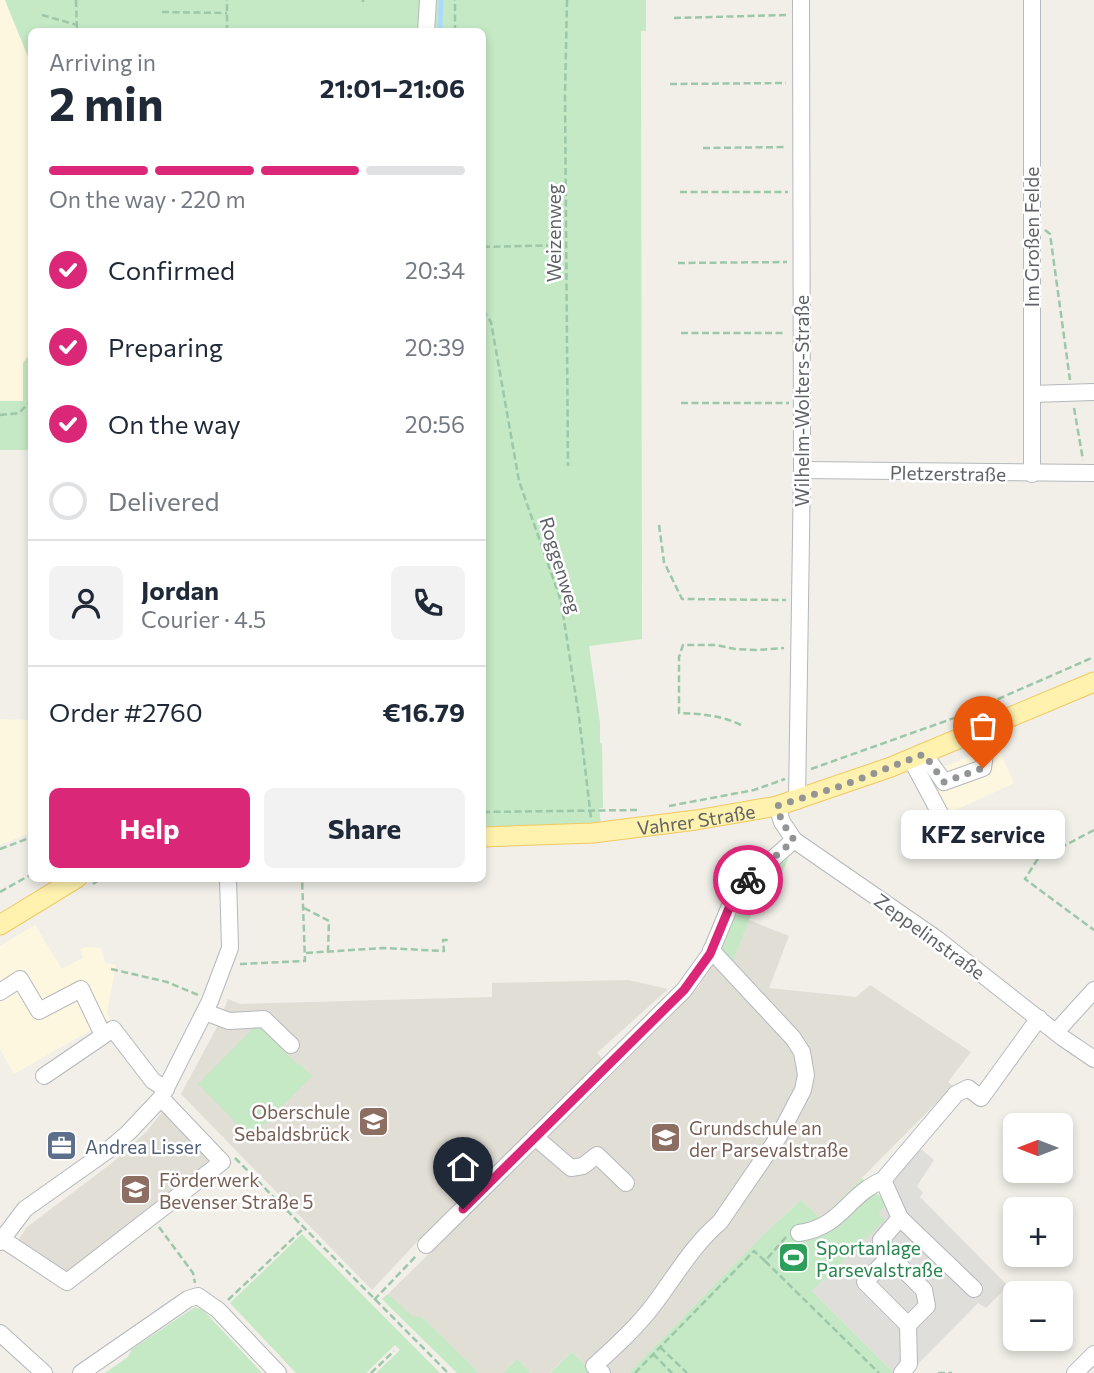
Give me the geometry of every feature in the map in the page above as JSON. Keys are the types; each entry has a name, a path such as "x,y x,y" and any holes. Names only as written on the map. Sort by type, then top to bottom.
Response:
{"main road":[{"name":"Vahrer Straße","path":"486,837 593,833 696,820 797,801 917,756 1094,682"},
{"path":"0,925 72,882"}],"street":[{"path":"426,28 428,0"},
{"name":"Im Großen Felde","path":"1032,0 1032,474"},
{"name":"Wilhelm-Wolters-Straße","path":"797,801 802,470 801,7"},
{"path":"1032,394 1094,392"},
{"name":"Pletzerstraße","path":"802,470 1090,473"},
{"path":"917,756 944,782 983,768 989,725"},
{"path":"917,756 944,821"},
{"name":"Zeppelinstraße","path":"777,806 782,822 794,840 937,939 1094,1059"},
{"path":"426,1245 684,990 711,950 732,901 742,886 794,840"},
{"path":"44,1076 113,1029 153,1081 164,1093 222,1162 67,1282 1,1240 26,1209 107,1151 128,1133 164,1093 208,1006 230,948 228,882"},
{"path":"602,1373 594,1366 654,1306 674,1274 720,1222 779,1136 803,1090 806,1076 802,1052 793,1038 711,950"},
{"path":"0,992 20,979 39,1011 80,989 103,1035"},
{"path":"1056,1032 1094,990"},
{"path":"208,1006 229,1021 264,1019 291,1045"},
{"path":"799,1233 829,1224 869,1185 883,1180 956,1094 968,1088 981,1098 1039,1018"},
{"path":"536,1137 571,1168 583,1166 597,1155 626,1183"},
{"path":"883,1180 900,1218 974,1289"},
{"path":"900,1218 881,1240 890,1256 924,1290 927,1306 908,1325"},
{"path":"890,1256 864,1282 908,1325 909,1364 902,1373"},
{"path":"81,1373 188,1299 198,1296 218,1310 278,1373"},
{"path":"0,1333 44,1373"},
{"path":"1075,1373 1094,1355"}],"path":[{"path":"42,15 77,25 76,0"},
{"path":"227,0 227,28"},
{"path":"454,28 455,0"},
{"name":"Weizenweg","path":"567,0 568,466"},
{"path":"674,19 801,7"},
{"path":"162,12 227,13"},
{"path":"670,84 801,83"},
{"path":"703,148 801,147"},
{"path":"680,192 801,191"},
{"path":"1031,220 1051,234 1071,393 1090,473"},
{"path":"486,247 567,245"},
{"path":"678,263 801,261"},
{"name":"Roggenweg","path":"486,315 491,323 519,481 561,601 593,833"},
{"path":"681,333 801,334"},
{"path":"681,404 802,403"},
{"path":"0,415 19,413 28,405"},
{"path":"659,525 664,562 682,599 800,600"},
{"path":"741,725 727,718 708,714 679,713 679,657 683,645 716,645 758,650 800,649"},
{"path":"1094,830 1037,860 1024,879 1094,930"},
{"path":"0,849 28,838"},
{"path":"0,892 28,876"},
{"path":"224,965 303,961 306,953 302,882"},
{"path":"304,908 330,921 328,952"},
{"path":"306,953 383,948 444,951 443,940 448,940"},
{"path":"111,969 167,982 208,1006"},
{"path":"235,1158 448,1373"},
{"path":"152,1217 193,1273 198,1296"},
{"path":"218,1310 304,1228"},
{"path":"765,1261 787,1236 799,1233"},
{"path":"374,1300 426,1245"},
{"path":"635,1373 754,1251 879,1373"},
{"path":"660,1347 687,1373"},
{"path":"371,1373 394,1351"},
{"path":"653,1354 672,1373"},
{"path":"938,1373 951,1373"}],"shaded area":[{"path":"0,0 5,0 28,57 28,357 23,364 23,401 0,401"},
{"path":"0,719 28,720 28,834 0,845"},
{"path":"997,745 1014,783 947,814 927,774"},
{"name":"Grundschule an der Parsevalstraße","path":"749,920 789,936 769,988 856,997 870,985 971,1052 948,1082 953,1086 821,1219 801,1200 766,1232 629,1373 593,1373 572,1352 549,1373 531,1373 517,1359 503,1373 479,1373 422,1317 412,1317 388,1294 669,1018 699,986 714,963 732,963"},
{"path":"35,925 62,969 83,958 80,949 87,947 101,948 105,963 116,965 107,1013 110,1019 14,1074 0,1049 0,946"},
{"name":"Oberschule Sebaldsbrück","path":"628,980 668,989 597,1053 603,1059 416,1243 372,1290 181,1094 217,1027 228,999 240,1004 492,997 492,983"},
{"name":"Förderwerk Bevenser Straße 5","path":"171,1101 232,1163 67,1289 11,1250 27,1227 112,1163 146,1132"},
{"path":"917,1146 934,1160 917,1186 923,1193 920,1197 1003,1281 1003,1291 986,1308 978,1303 909,1373 894,1373 812,1291 884,1220 877,1213 887,1204 890,1187"}],"green space":[{"path":"5,0 646,0 646,31 641,31 642,639 589,646 602,744 603,808 599,808 601,824 486,830 486,28 28,28 28,57"},
{"path":"28,356 28,450 0,450 0,401 23,401 23,363"},
{"path":"789,857 764,913 753,910 732,964 721,952 742,904 761,878"},
{"path":"257,1024 312,1076 251,1138 198,1084"},
{"name":"Sportanlage Parsevalstraße","path":"862,1178 887,1204 878,1213 885,1220 812,1291 894,1373 629,1373 766,1232 801,1200 821,1219"},
{"path":"302,1234 440,1373 376,1373 400,1350 395,1345 366,1373 296,1373 230,1303"},
{"path":"388,1294 412,1316 422,1317 479,1373 457,1373 382,1299"},
{"path":"195,1307 203,1310 262,1373 105,1373 128,1357 132,1349"},
{"path":"572,1352 593,1373 550,1373"},
{"path":"517,1359 531,1373 503,1373"}],"waterway":[{"path":"440,28 441,0"}],"way so far":[{"path":"748,880 794,840 782,822 777,806 844,785 924,754 944,782 983,768"}],"place":[{"name":"KFZ service","path":"983,768"},
{"name":"Oberschule Sebaldsbrück","path":"373,1122"},
{"name":"Grundschule an der Parsevalstraße","path":"666,1138"},
{"name":"Andrea Lisser","path":"62,1146"},
{"name":"Förderwerk Bevenser Straße 5","path":"136,1190"},
{"name":"Sportanlage Parsevalstraße","path":"793,1258"}],"route":[{"path":"463,1209 684,990 710,954 732,901 748,880"}]}
